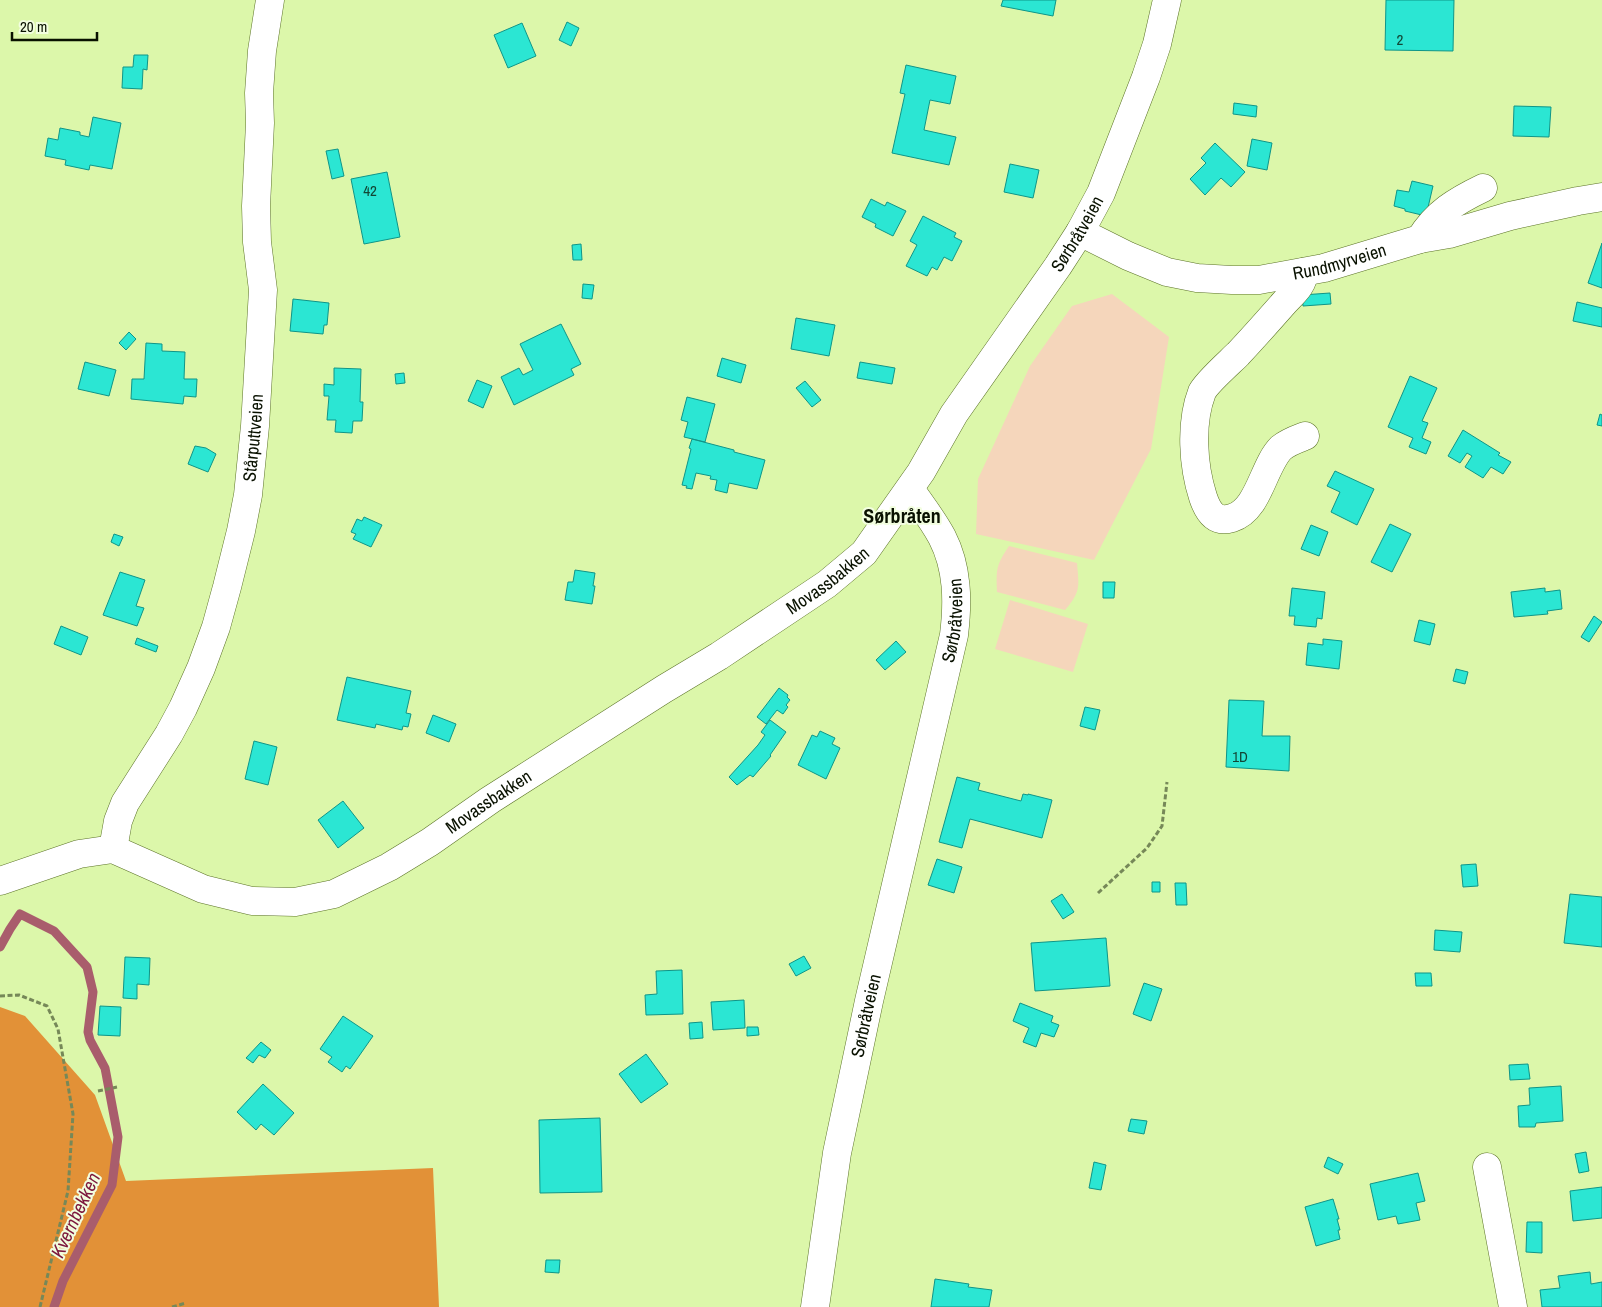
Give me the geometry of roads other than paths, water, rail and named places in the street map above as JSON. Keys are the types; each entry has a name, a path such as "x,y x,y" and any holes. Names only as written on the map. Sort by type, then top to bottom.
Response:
{"street":[{"name":"Stårputtveien","path":"113,849 118,821 126,803 184,708 201,668 216,627 227,587 248,496 255,426 263,290 257,242 256,206 260,123 259,93 262,51 270,0"},
{"name":"Sørbråtveien","path":"815,1307 837,1153 869,1001 954,635 957,609 956,580 952,563 942,537 910,489 954,414 1058,266 1080,232 1101,193 1146,77 1159,36 1167,0"},
{"path":"1420,239 1428,225 1444,210 1483,188"},
{"name":"Rundmyrveien","path":"1080,232 1128,256 1167,272 1198,278 1259,280 1324,268 1420,239 1449,234 1510,216 1602,197"},
{"path":"1304,272 1304,280 1298,288 1262,329 1202,391 1194,426 1194,447 1200,485 1210,512 1218,519 1223,520 1233,518 1242,513 1253,500 1270,463 1281,448 1293,440 1305,436"},
{"name":"Movassbakken","path":"113,849 203,889 252,901 295,902 334,894 389,868 490,800 719,656 827,584 864,553 910,489"},
{"path":"0,881 79,854 113,849"},
{"path":"1487,1167 1513,1307"}],"waterway":[{"name":"Kvernbekken","path":"0,947 20,914 54,931 87,967 93,992 88,1032 90,1040 105,1068 118,1137 112,1185 63,1281 54,1307"}],"district":[{"name":"Sørbråten","path":"902,516"}]}
